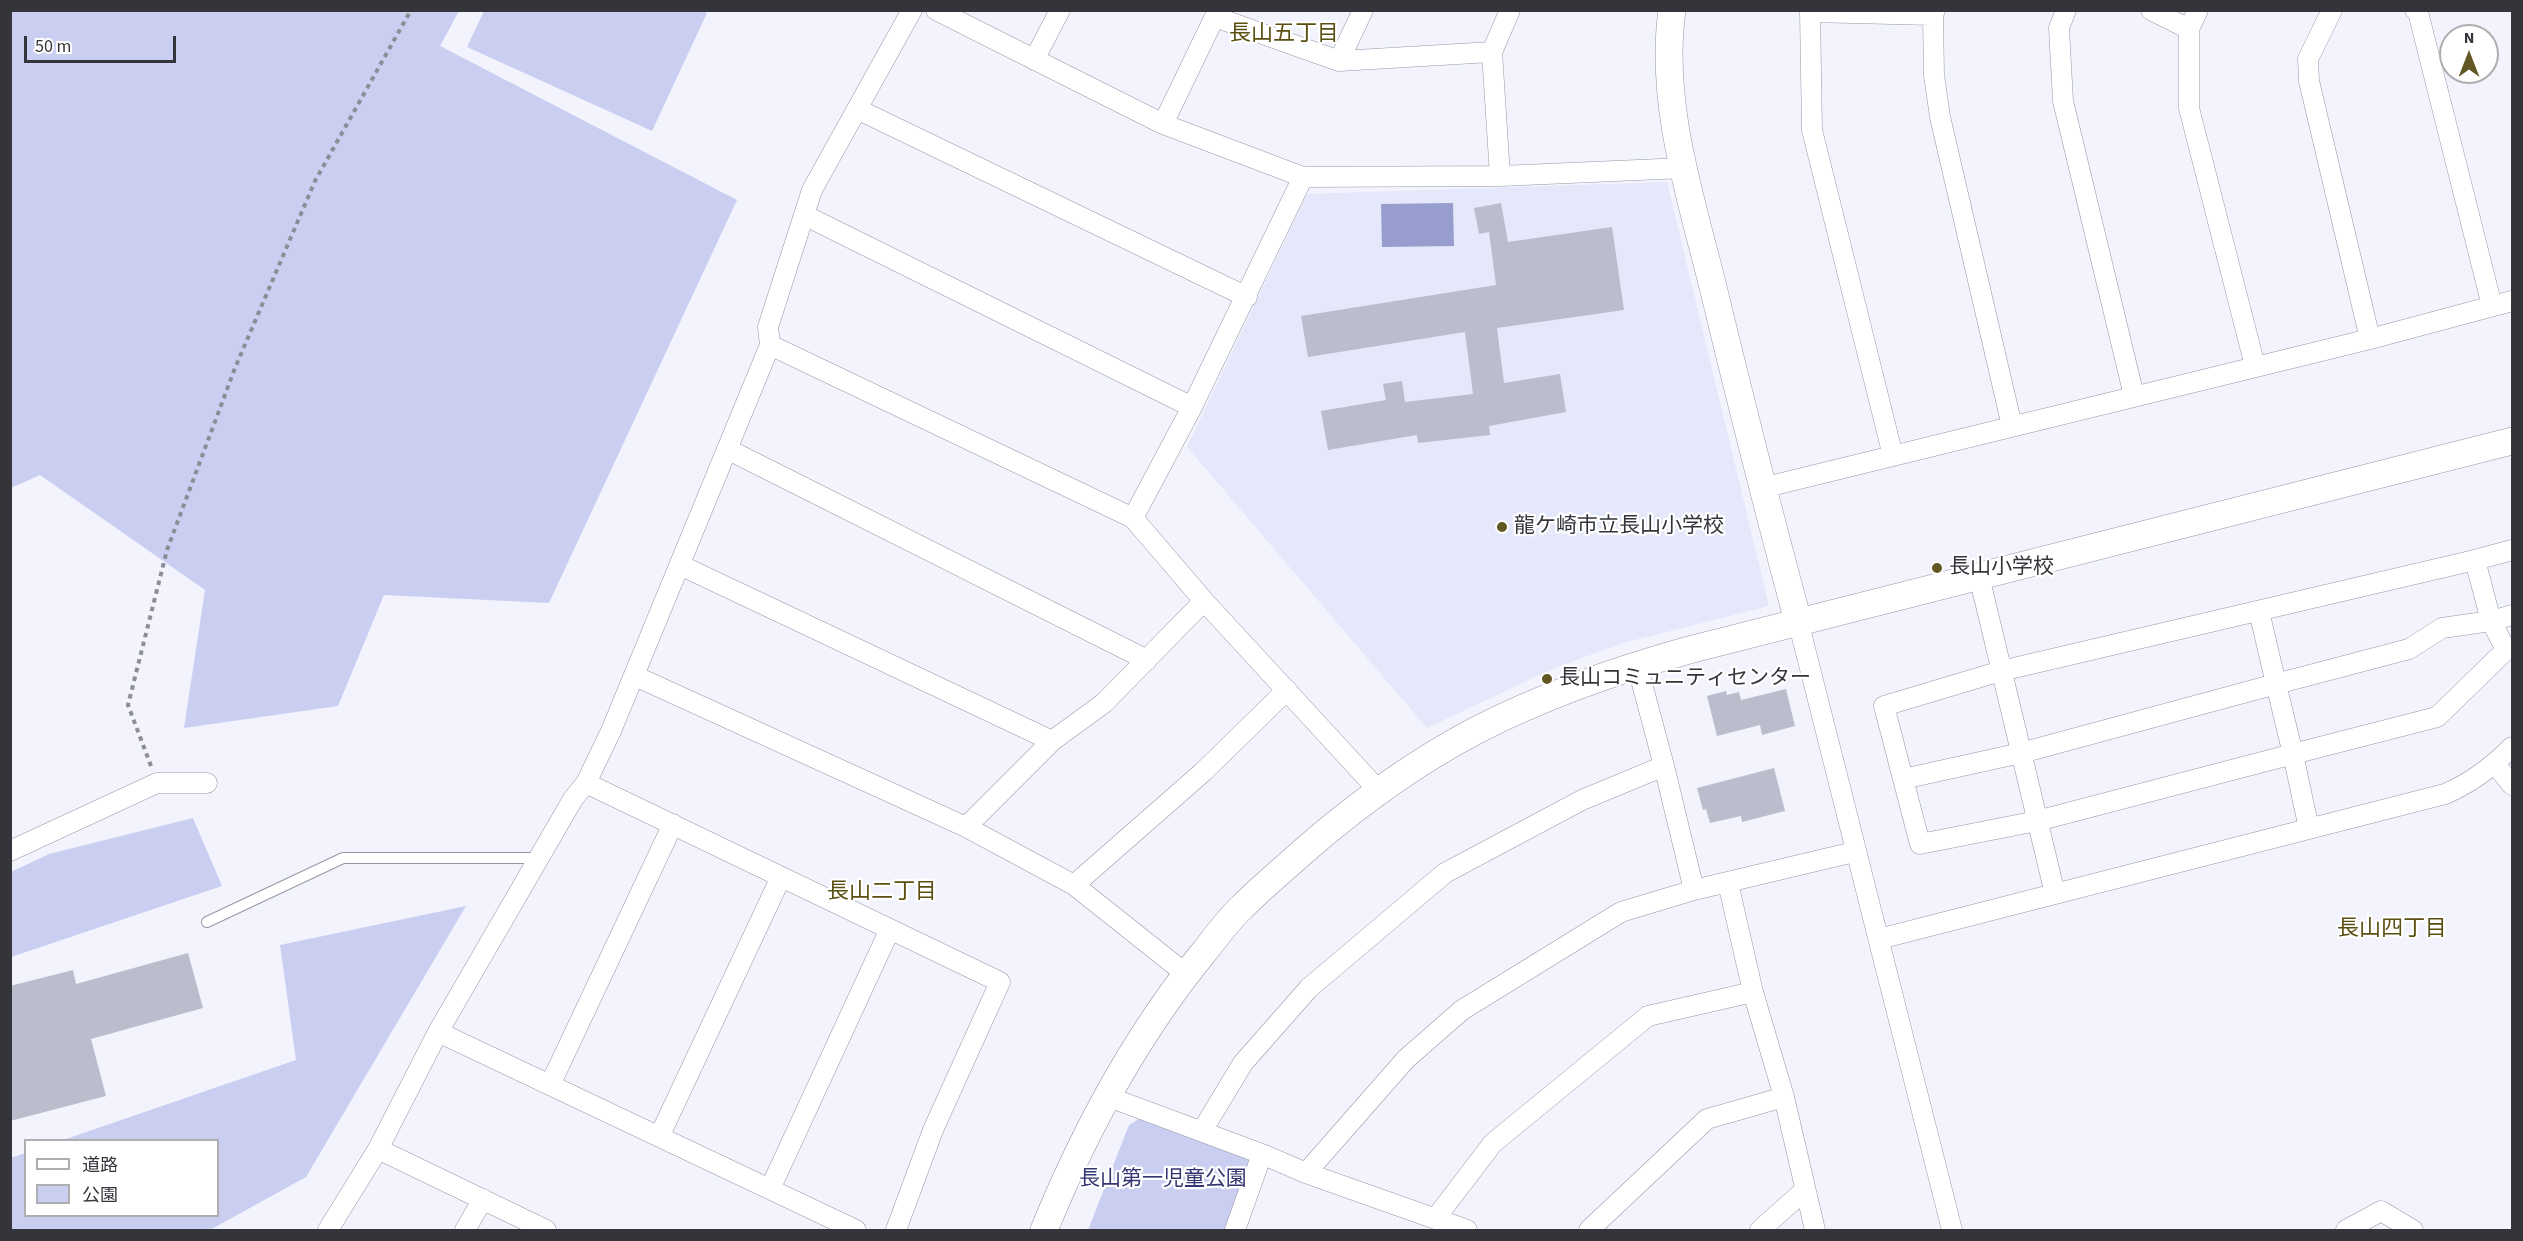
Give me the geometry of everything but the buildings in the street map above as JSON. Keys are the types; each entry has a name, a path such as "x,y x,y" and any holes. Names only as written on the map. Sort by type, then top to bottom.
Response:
{"street":[{"path":"327,1230 378,1149 438,1032 539,858 586,783 635,676 770,345 768,327 812,190 912,10"},
{"path":"936,10 1163,124 1303,177 1500,176 1684,168"},
{"path":"1034,60 1060,10"},
{"path":"1338,61 1362,10"},
{"path":"1500,176 1492,52 1510,10"},
{"path":"1672,10 1669,56 1671,90 1684,168 1762,488 1798,621 1854,852 1879,939 1952,1230"},
{"path":"2066,10 2059,28 2063,101 2134,396"},
{"path":"2151,10 2189,29"},
{"path":"2198,10 2189,29 2189,108 2255,366"},
{"path":"2332,10 2308,59 2309,81 2370,339"},
{"path":"2415,10 2418,12 2492,306"},
{"path":"1893,456 1812,130 1810,12 1934,13 1934,75 1940,117 2012,426"},
{"path":"1163,124 1216,14 1338,61 1492,52"},
{"path":"857,109 1246,297"},
{"path":"1132,518 1192,407 1303,177"},
{"path":"804,215 1192,407"},
{"path":"1762,488 2370,339 2512,301"},
{"path":"770,345 1132,518 1204,601 1379,791"},
{"path":"1044,1230 1064,1181 1106,1096 1139,1041 1186,974 1241,908 1328,830 1379,791 1423,760 1488,725 1537,702 1637,665 1798,621 2512,441"},
{"path":"727,449 1147,660"},
{"path":"2475,560 2491,621 2506,650 2437,717 2037,821 1920,844 1884,706 2001,671 2512,550"},
{"path":"680,565 1052,741"},
{"path":"1979,576 2055,894"},
{"path":"966,827 1052,741 1104,704 1204,601"},
{"path":"2259,611 2309,829"},
{"path":"1903,779 2021,753 2409,649 2442,627 2491,621 2512,615"},
{"path":"1637,665 1694,890"},
{"path":"635,676 966,827 1074,885 1186,974"},
{"path":"1074,885 1203,772 1287,690"},
{"path":"1879,939 2445,794 2464,786 2495,764 2512,747"},
{"path":"2495,764 2512,785"},
{"path":"1202,1131 1244,1064 1309,988 1445,873 1581,800 1664,766"},
{"path":"10,851 158,783 207,783"},
{"path":"586,783 1000,982 933,1130 896,1230"},
{"path":"550,1085 673,824"},
{"path":"1306,1173 1406,1059 1461,1010 1621,912 1694,890 1854,852"},
{"path":"659,1137 781,877"},
{"path":"1728,883 1753,992 1784,1097 1815,1230"},
{"path":"770,1189 890,929"},
{"path":"1435,1219 1493,1143 1648,1016 1753,992"},
{"path":"438,1032 856,1230"},
{"path":"1106,1096 1262,1154 1306,1173 1467,1230"},
{"path":"1589,1230 1707,1119 1784,1097"},
{"path":"378,1149 546,1230"},
{"path":"1235,1230 1262,1154"},
{"path":"1760,1230 1805,1190"},
{"path":"465,1230 483,1199"},
{"path":"2346,1230 2381,1211 2413,1230"}],"lane":[{"path":"207,922 343,858 539,858"}],"path":[{"path":"158,783 128,705 166,550 235,368 315,181 411,10"}],"shaded area":[{"name":"龍ケ崎市立長山小学校","path":"1667,182 1769,606 1623,643 1552,669 1427,728 1187,447 1307,194"},
{"path":"1453,203 1454,246 1382,247 1381,204"}],"green space":[{"path":"701,10 707,13 652,131 467,47 484,11"},
{"path":"10,11 459,11 440,46 737,200 549,603 384,595 338,706 184,728 205,590 40,475 11,488"},
{"path":"193,818 222,886 11,957 11,872 49,854"},
{"path":"466,906 306,1177 210,1230 11,1230 11,1158 24,1153 24,1217 219,1217 219,1139 66,1139 296,1060 280,945"},
{"name":"長山第一児童公園","path":"1140,1118 1256,1158 1229,1230 1088,1230 1129,1125"}],"place":[{"name":"龍ケ崎市立長山小学校","path":"1502,527"},
{"name":"長山小学校","path":"1937,568"},
{"name":"長山コミュニティセンター","path":"1547,679"}],"district":[{"name":"長山五丁目","path":"1284,35"},
{"name":"長山二丁目","path":"882,893"},
{"name":"長山四丁目","path":"2392,930"}]}
